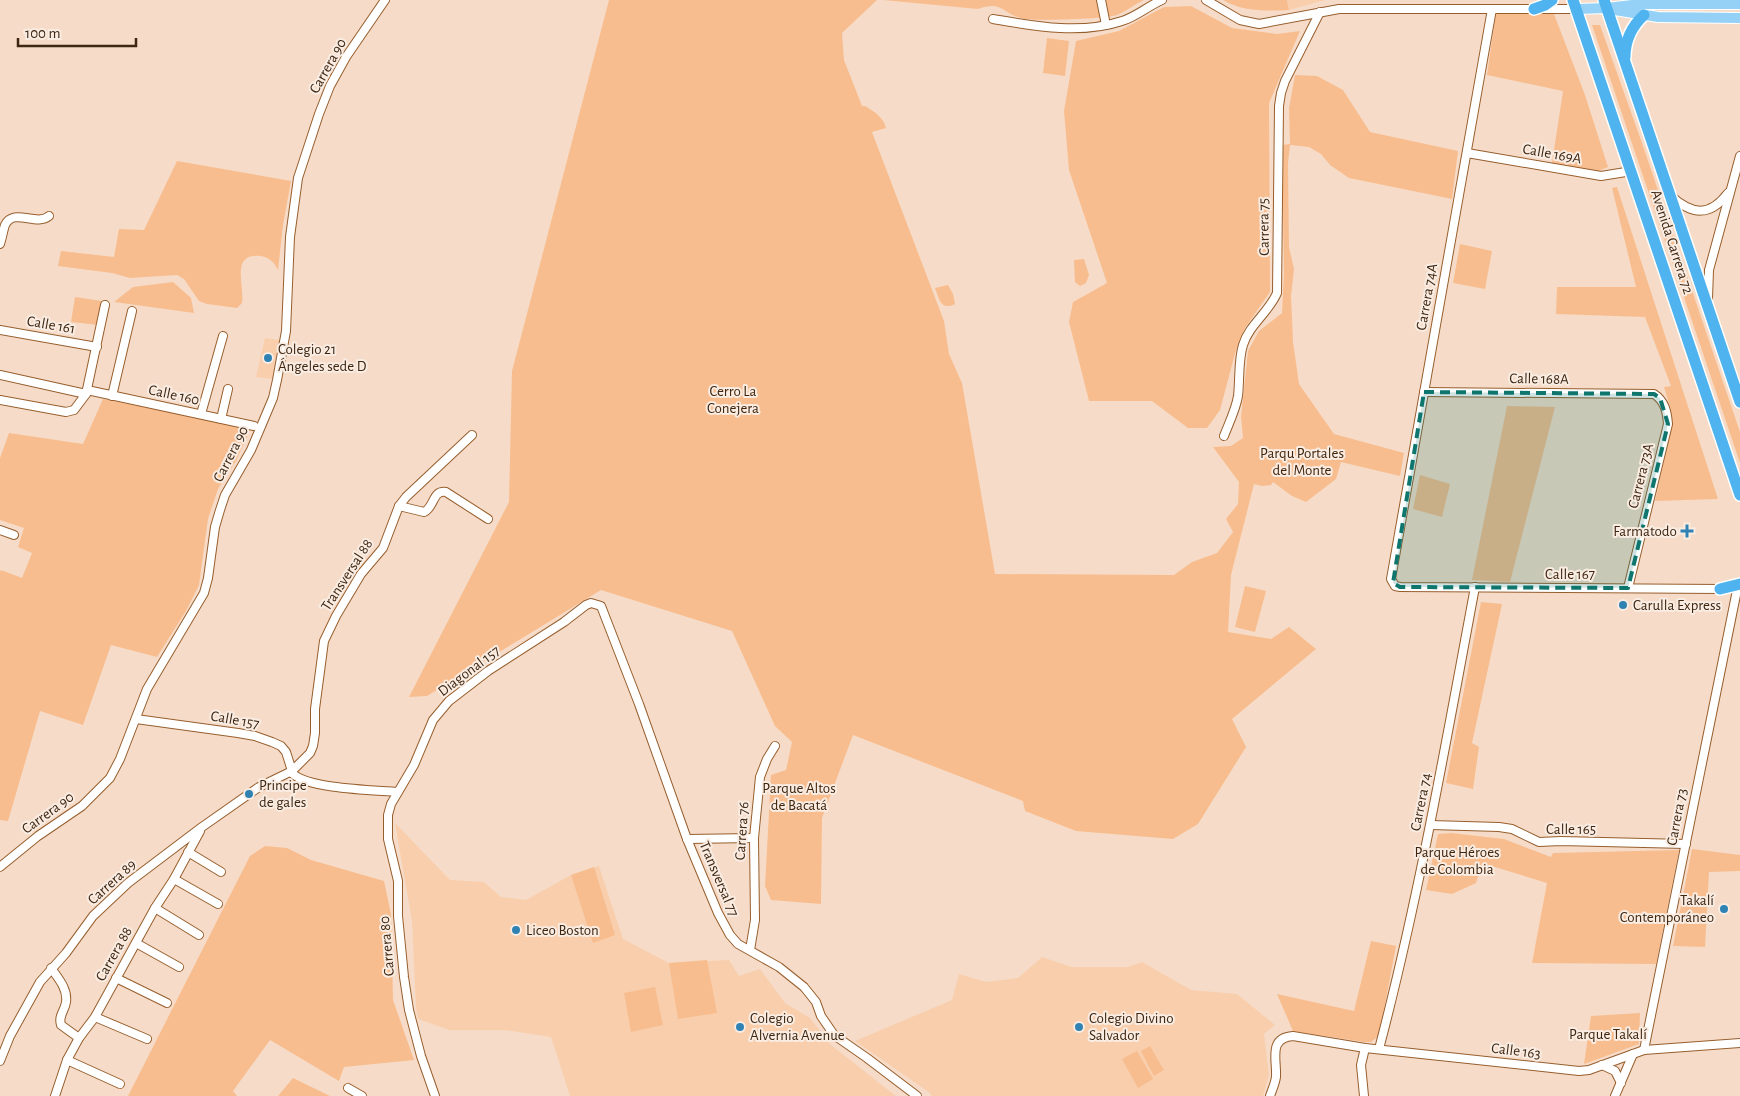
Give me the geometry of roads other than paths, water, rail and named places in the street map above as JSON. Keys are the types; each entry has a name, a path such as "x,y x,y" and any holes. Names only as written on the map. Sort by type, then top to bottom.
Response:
{"highway":[{"path":"1534,9 1552,0"},
{"name":"Avenida Carrera 72","path":"1575,4 1740,495"},
{"name":"Avenida Carrera 72","path":"1605,4 1740,402"},
{"path":"1624,61 1625,46 1630,33 1644,15"},
{"path":"1720,589 1739,588"}],"main road":[{"path":"1575,4 1740,4"},
{"path":"1605,4 1644,15 1740,18"}],"street":[{"name":"Carrera 90","path":"0,867 38,836 82,806 104,786 118,764 147,689 204,593 215,527 223,503 251,450 273,398 286,331 290,237 295,192 319,114 330,86 346,57 385,0"},
{"path":"1101,0 1106,25"},
{"path":"993,19 1028,25 1075,29 1106,25 1131,18 1162,0"},
{"path":"1206,0 1218,5 1240,20 1259,24 1345,8 1534,9 1575,4"},
{"name":"Carrera 74A","path":"1400,587 1395,586 1391,574 1492,8"},
{"name":"Carrera 75","path":"1224,436 1238,397 1243,344 1249,332 1274,302 1277,293 1277,127 1281,93 1285,80 1320,12"},
{"name":"Calle 169A","path":"1467,153 1601,176 1632,171"},
{"path":"1708,303 1709,270 1731,190 1737,177 1740,156"},
{"path":"1670,195 1689,209 1709,210 1721,202 1731,190"},
{"path":"0,244 5,225 13,217 43,220 48,216"},
{"path":"0,400 66,412 74,410 79,406 87,392 105,305"},
{"path":"277,308 287,308"},
{"path":"112,396 132,311"},
{"name":"Calle 161","path":"0,330 97,347"},
{"path":"201,414 223,336"},
{"name":"Calle 160","path":"0,375 254,426"},
{"path":"220,419 228,389"},
{"name":"Calle 168A","path":"1424,392 1654,394"},
{"name":"Carrera 73A","path":"1628,588 1668,424 1664,405 1660,398 1654,394"},
{"name":"Transversal 88","path":"292,771 310,753 314,746 315,709 324,641 336,616 361,574 383,548 399,506 406,497 472,435"},
{"path":"399,506 424,512 429,510 437,494 446,492 488,520"},
{"path":"0,530 14,536"},
{"path":"1633,569 1637,580 1646,588"},
{"name":"Calle 167","path":"1400,587 1720,589"},
{"name":"Carrera 74","path":"1379,1049 1431,826 1476,587"},
{"name":"Carrera 73","path":"1644,1050 1739,588"},
{"name":"Diagonal 157","path":"397,792 414,765 429,727 442,709 488,671 564,622 586,605 591,604"},
{"name":"Transversal 77","path":"591,604 600,606 687,839 724,926 738,944 779,967 804,987 816,1002 821,1016 834,1035 917,1096"},
{"path":"1705,705 1713,707"},
{"name":"Calle 157","path":"136,719 255,736 280,746 286,752 292,771"},
{"name":"Carrera 76","path":"750,950 755,920 754,838 760,777 767,759 775,746"},
{"path":"292,771 296,776 316,783 397,792"},
{"name":"Carrera 89","path":"0,1061 10,1036 40,982 66,953 93,916 128,883 202,827 259,787 292,771"},
{"name":"Carrera 80","path":"397,792 390,809 388,839 398,881 398,916 404,977 409,1010 421,1056 435,1096"},
{"name":"Calle 165","path":"1431,826 1506,828 1539,842 1546,843 1686,844"},
{"name":"Carrera 88","path":"55,1096 67,1060 79,1038 95,1017 202,827"},
{"path":"687,839 754,838"},
{"path":"188,852 221,872"},
{"path":"174,879 218,904"},
{"path":"155,908 199,935"},
{"path":"136,943 179,967"},
{"path":"51,968 64,988 66,995 66,1002 60,1017 61,1025 79,1038"},
{"path":"116,978 167,1003"},
{"path":"95,1017 147,1039"},
{"name":"Calle 163","path":"1270,1096 1276,1074 1275,1048 1278,1042 1287,1036 1365,1048 1570,1071 1589,1070 1644,1050 1740,1043"},
{"path":"1364,1096 1361,1065 1365,1048"},
{"path":"1615,1096 1633,1054"},
{"path":"67,1060 120,1084"},
{"path":"1602,1065 1615,1071 1621,1083"},
{"path":"348,1088 362,1096"}],"place":[{"name":"Colegio 21 Ángeles sede D","path":"268,358"},
{"name":"Farmatodo","path":"1687,531"},
{"name":"Carulla Express","path":"1623,605"},
{"name":"Principe de gales","path":"249,794"},
{"name":"Takalí Contemporáneo","path":"1724,909"},
{"name":"Liceo Boston","path":"516,930"},
{"name":"Colegio Alvernia Avenue","path":"740,1027"},
{"name":"Colegio Divino Salvador","path":"1079,1027"}],"park label":[{"name":"Cerro La Conejera","path":"733,400"},
{"name":"Parqu Portales del Monte","path":"1302,462"},
{"name":"Parque Altos de Bacatá","path":"799,796"},
{"name":"Parque Héroes de Colombia","path":"1457,860"},
{"name":"Parque Takalí","path":"1608,1034"}]}
